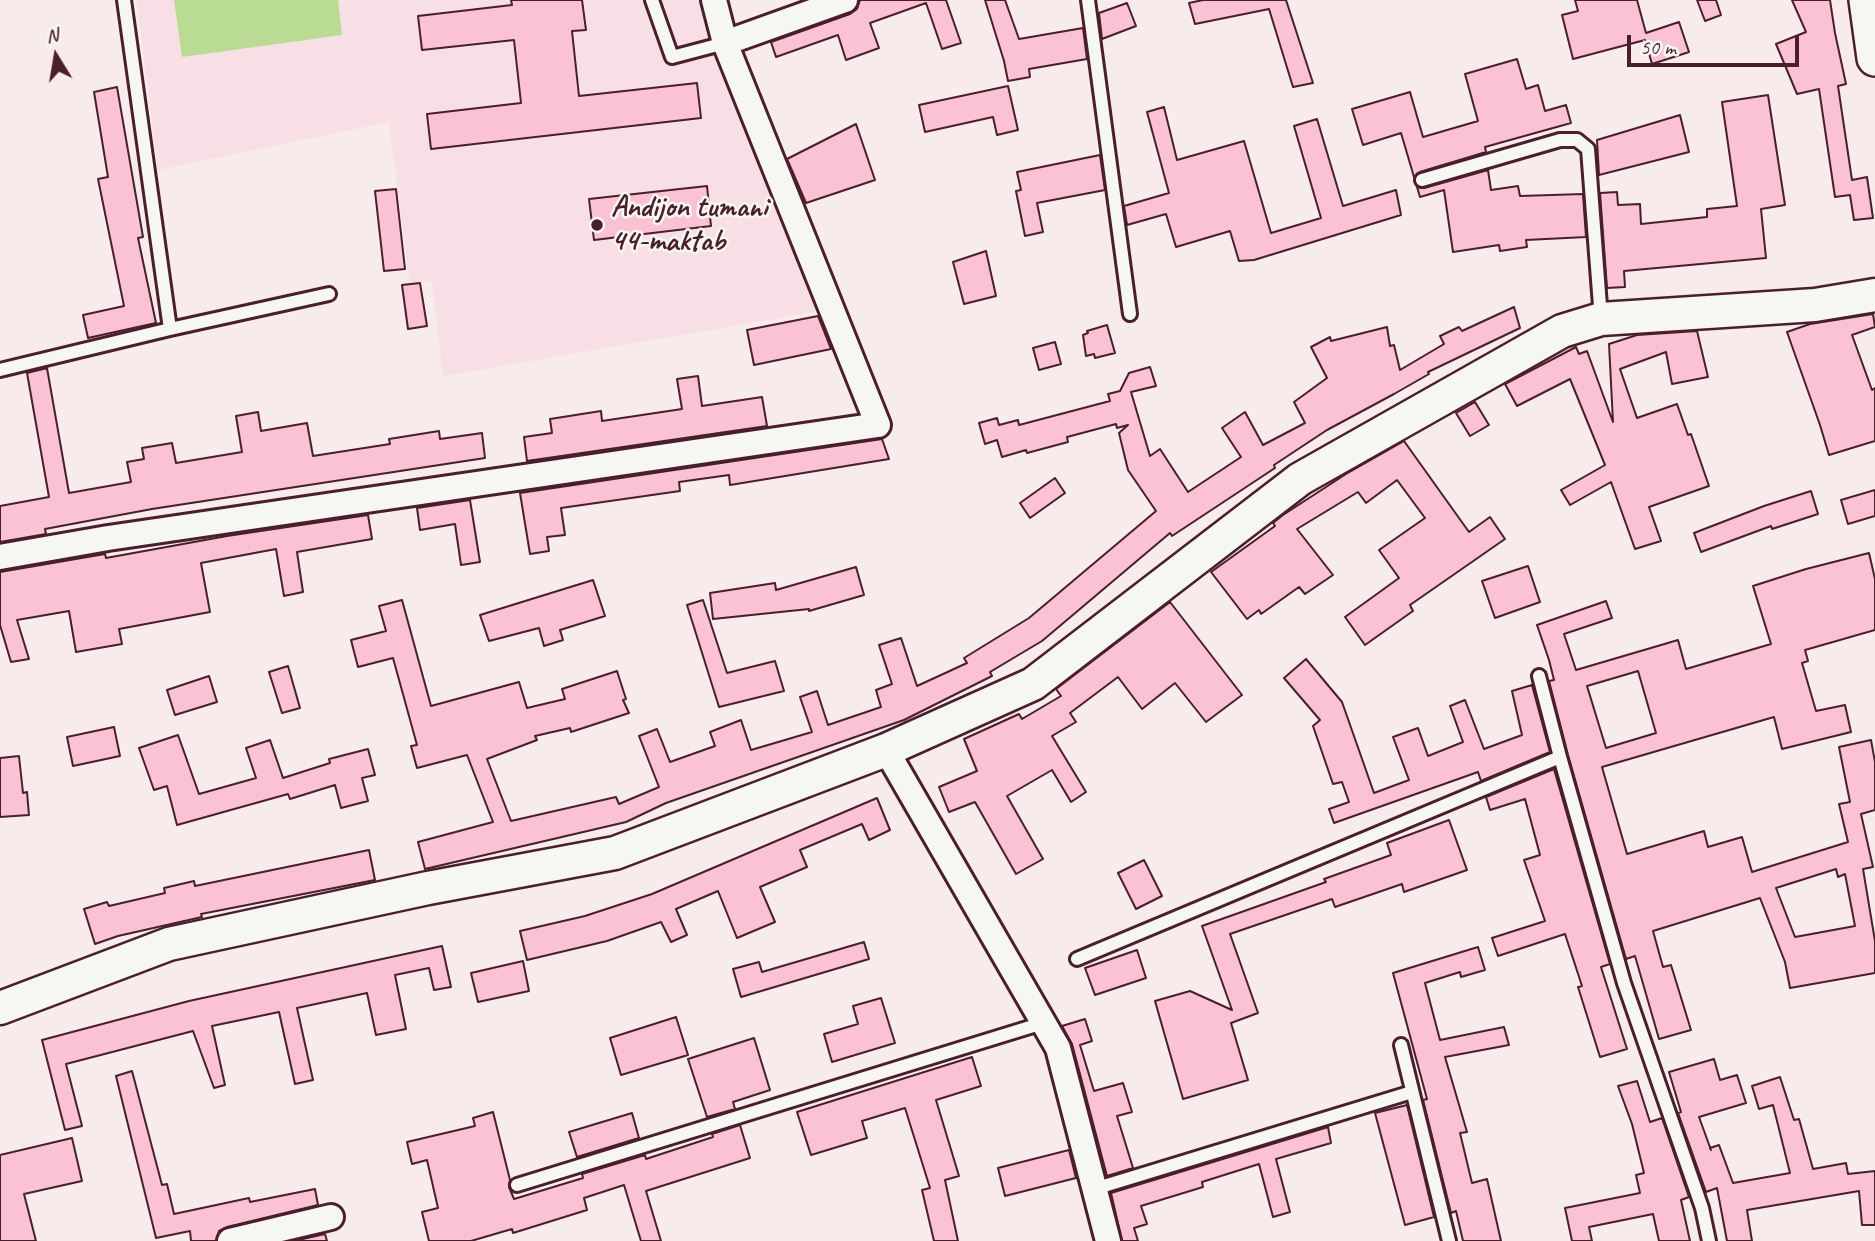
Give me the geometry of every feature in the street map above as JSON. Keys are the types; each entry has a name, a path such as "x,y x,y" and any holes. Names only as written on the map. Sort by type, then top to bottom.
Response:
{"main road":[{"path":"1867,0 1875,58"}],"street":[{"path":"0,557 108,538 878,425 725,43 714,0"},
{"path":"725,43 845,0"},
{"path":"0,1008 169,944 428,888 615,853 887,750 1033,684 1300,479 1562,331 1601,319 1815,305 1875,295"},
{"path":"887,750 1058,1048 1108,1241"},
{"path":"230,1241 331,1217"}],"lane":[{"path":"124,0 170,329"},
{"path":"652,0 671,57 725,43"},
{"path":"1088,0 1130,314"},
{"path":"1422,180 1560,140 1577,140 1588,149 1601,319"},
{"path":"0,370 330,294"},
{"path":"1539,676 1624,983 1702,1208 1709,1241"},
{"path":"1077,959 1560,757"},
{"path":"517,1185 1043,1023"},
{"path":"1401,1045 1450,1241"},
{"path":"1094,1189 1412,1093"}],"shaded area":[{"name":"Andijon tumani 44-maktab","path":"137,0 705,0 826,310 443,376 432,281 410,284 389,122 158,170"}],"green space":[{"path":"174,0 338,0 342,35 182,57"}],"building":[{"path":"511,0 582,0 586,30 572,31 579,96 697,83 701,118 431,149 427,114 521,103 514,40 422,50 418,16 512,5"},
{"path":"860,0 946,0 961,43 942,49 926,3 870,23 879,48 846,60 838,35 776,57 771,42 850,14 857,9"},
{"path":"985,0 1005,0 1019,39 1083,28 1087,59 1029,69 1030,77 1008,81"},
{"path":"1203,0 1286,0 1313,83 1293,87 1269,9 1195,24 1189,3"},
{"path":"1575,0 1637,0 1646,33 1679,22 1689,52 1652,64 1645,40 1573,59 1562,15 1578,11"},
{"path":"1697,0 1716,0 1721,15 1705,21"},
{"path":"1792,0 1830,0 1846,84 1838,86 1852,180 1867,177 1873,218 1854,220 1850,195 1835,197 1819,89 1797,94 1776,44 1806,32"},
{"path":"1127,3 1136,26 1102,39 1099,13"},
{"path":"1517,59 1526,89 1538,85 1545,111 1566,105 1571,123 1485,147 1486,152 1420,172 1414,177 1401,133 1363,145 1352,109 1410,92 1423,137 1478,121 1465,74"},
{"path":"1008,86 1018,130 997,135 993,117 925,132 919,105"},
{"path":"117,87 143,237 138,238 156,323 88,338 83,315 124,306 98,179 108,177 94,92"},
{"path":"1768,95 1785,205 1761,209 1766,258 1624,271 1625,287 1607,288 1600,193 1617,192 1618,205 1640,204 1641,224 1707,217 1707,209 1737,206 1722,102"},
{"path":"1164,107 1177,160 1244,141 1271,233 1321,218 1294,126 1317,119 1343,206 1396,190 1401,215 1254,260 1239,261 1230,231 1176,247 1166,214 1127,225 1124,206 1169,193 1147,112"},
{"path":"1680,115 1689,152 1599,175 1597,140"},
{"path":"856,124 875,180 806,203 787,159"},
{"path":"1100,155 1105,190 1037,203 1043,232 1025,236 1016,191 1021,190 1017,172"},
{"path":"1488,170 1491,190 1518,186 1520,196 1583,194 1586,237 1526,240 1527,247 1500,251 1499,245 1453,252 1444,190 1420,197 1417,187 1424,188"},
{"path":"707,186 711,226 594,240 589,199"},
{"path":"396,189 405,269 384,271 375,191"},
{"path":"986,251 996,296 964,304 953,262"},
{"path":"420,283 427,326 408,329 402,285"},
{"path":"1514,307 1520,328 1428,372 1429,374 1327,430 1172,536 1170,533 1042,641 990,672 992,676 904,720 666,803 626,822 425,869 418,842 493,822 467,755 417,768 411,746 417,745 393,658 358,667 351,640 386,631 379,606 402,600 431,706 519,682 527,708 565,699 562,689 617,671 626,699 623,700 629,713 571,732 570,728 535,736 537,740 487,759 511,821 616,797 619,804 659,787 639,736 657,729 670,762 715,746 710,732 741,720 751,750 812,732 800,697 817,691 828,725 881,707 876,690 892,684 879,645 901,638 917,686 967,663 964,658 1029,618 1156,511 1128,470 1119,433 1128,425 1117,428 1116,424 1067,437 1068,442 1002,457 997,440 985,444 979,423 997,418 999,425 1018,420 1019,425 1110,401 1108,394 1120,391 1129,373 1150,367 1156,386 1131,392 1150,456 1160,449 1188,492 1241,457 1222,428 1245,412 1263,445 1305,423 1294,402 1327,378 1311,347 1330,337 1331,341 1387,327 1390,346 1394,345 1400,370 1444,344 1440,336 1459,327 1462,331"},
{"path":"1873,314 1875,327 1852,335 1872,390 1875,388 1875,441 1829,455 1787,332 1810,324"},
{"path":"818,316 831,349 754,365 747,330"},
{"path":"1107,325 1115,353 1095,358 1094,354 1086,356 1083,335 1088,333 1087,331"},
{"path":"1697,331 1708,377 1672,384 1666,352 1620,369 1637,418 1677,404 1688,435 1691,434 1709,486 1649,507 1661,541 1635,549 1611,482 1570,505 1561,490 1605,465 1570,379 1517,406 1505,384 1576,347 1579,354 1587,351 1613,422 1609,344 1637,335"},
{"path":"1055,342 1061,364 1039,370 1033,348"},
{"path":"47,368 69,493 131,482 127,462 144,459 142,448 172,443 176,463 242,452 236,416 258,412 261,431 307,423 313,456 390,444 389,439 439,431 440,439 482,433 485,458 152,509 45,529 46,534 0,542 0,506 49,497 27,373"},
{"path":"698,376 702,406 762,397 767,426 527,461 524,437 552,433 550,419 601,411 602,421 682,409 677,379"},
{"path":"1475,402 1489,425 1470,436 1456,413"},
{"path":"882,439 889,459 730,485 729,475 679,482 680,491 561,508 565,535 547,537 549,551 530,554 520,493"},
{"path":"1404,441 1469,532 1490,517 1505,539 1410,605 1413,611 1365,645 1345,617 1399,578 1379,550 1425,518 1397,480 1366,503 1358,492 1297,529 1333,575 1305,594 1299,587 1261,614 1259,610 1247,619 1211,572 1275,526 1273,523 1283,515 1346,474"},
{"path":"1055,478 1065,493 1030,518 1020,503"},
{"path":"1875,490 1875,516 1848,524 1841,500"},
{"path":"1811,491 1818,514 1772,529 1771,526 1701,552 1694,533"},
{"path":"470,500 480,562 461,565 455,524 420,530 417,508"},
{"path":"368,515 372,539 297,552 303,592 284,596 276,549 201,563 210,612 119,629 122,644 76,652 69,611 17,620 29,659 11,662 0,625 0,572 105,554 106,558 227,536"},
{"path":"1869,553 1875,579 1875,630 1805,650 1808,661 1802,663 1816,711 1845,705 1851,732 1782,749 1774,717 1602,767 1627,854 1704,831 1708,847 1742,837 1752,872 1848,842 1839,804 1850,802 1839,747 1871,740 1875,762 1875,810 1861,814 1873,867 1863,869 1875,941 1875,973 1790,988 1785,962 1760,898 1653,931 1663,967 1671,965 1691,1030 1659,1039 1635,956 1626,959 1568,755 1549,681 1554,680 1537,625 1606,601 1612,618 1564,634 1576,670 1678,640 1686,669 1771,644 1753,586","holes":["1638,671 1656,733 1606,748 1587,686","1836,869 1838,877 1845,874 1855,926 1795,937 1776,888"]},
{"path":"1528,566 1540,602 1495,618 1482,581"},
{"path":"856,567 864,595 809,611 713,619 710,593 775,583 776,590"},
{"path":"593,580 605,616 560,630 563,640 544,646 539,628 489,641 480,615"},
{"path":"703,600 727,673 775,661 784,691 719,707 687,605"},
{"path":"1170,602 1242,695 1206,722 1175,683 1142,709 1118,677 1070,713 1076,722 1052,736 1086,792 1071,802 1052,770 1007,796 1043,859 1016,874 975,802 949,812 939,787 977,771 964,739 1019,714 1022,719 1061,696 1056,689"},
{"path":"1306,659 1342,702 1374,793 1409,780 1393,737 1418,728 1428,756 1463,742 1450,706 1465,700 1484,749 1522,735 1512,691 1532,685 1550,752 1481,781 1478,772 1334,823 1329,809 1349,802 1342,782 1333,784 1313,726 1320,720 1284,678"},
{"path":"288,666 300,708 282,713 269,672"},
{"path":"209,676 217,702 175,715 167,690"},
{"path":"114,727 120,756 73,766 67,737"},
{"path":"178,735 199,794 256,778 246,748 270,740 283,778 330,763 329,759 368,749 375,775 362,778 368,801 341,808 335,785 290,799 288,794 177,825 167,786 154,790 139,748"},
{"path":"19,756 23,793 27,792 29,815 0,817 0,758"},
{"path":"1554,769 1610,964 1601,967 1627,1049 1600,1057 1578,987 1582,986 1565,934 1498,956 1492,938 1545,921 1524,860 1540,855 1525,799 1490,810 1486,797"},
{"path":"877,798 890,830 869,840 862,824 800,850 807,867 760,887 775,922 737,938 718,891 676,909 687,935 671,942 661,922 607,941 527,960 520,931 585,916 652,894"},
{"path":"1449,820 1467,870 1404,892 1402,884 1335,907 1332,899 1230,934 1258,1013 1231,1023 1248,1080 1183,1099 1155,1001 1190,991 1232,1010 1202,926 1326,882 1324,879 1391,855 1387,843"},
{"path":"369,850 375,880 201,914 202,917 118,936 95,944 84,909 107,902 109,906 165,893 164,888 194,881 195,886"},
{"path":"1144,860 1162,896 1136,909 1118,873"},
{"path":"864,942 869,959 741,997 733,969 759,962 762,972"},
{"path":"442,946 451,987 434,990 429,968 395,975 406,1029 376,1035 367,993 297,1008 313,1080 295,1084 279,1012 212,1026 225,1085 214,1088 193,1031 66,1064 82,1126 65,1130 42,1040 189,1001"},
{"path":"1478,947 1485,970 1461,977 1460,972 1425,983 1440,1040 1504,1027 1509,1045 1445,1057 1467,1132 1460,1133 1472,1183 1487,1179 1501,1241 1463,1241 1456,1211 1451,1213 1423,1100 1427,1099 1393,973"},
{"path":"1137,950 1146,978 1095,995 1085,968"},
{"path":"523,961 529,991 478,1002 471,973"},
{"path":"881,998 895,1043 832,1062 824,1034 858,1024 853,1006"},
{"path":"676,1017 688,1055 621,1075 610,1038"},
{"path":"1085,1019 1092,1041 1080,1045 1094,1091 1123,1083 1132,1112 1117,1116 1133,1168 1107,1176 1072,1044 1062,1026"},
{"path":"754,1038 770,1090 733,1102 735,1109 707,1117 688,1059"},
{"path":"972,1057 981,1086 936,1100 959,1176 945,1180 958,1241 934,1241 922,1190 930,1188 905,1108 862,1121 867,1138 811,1155 797,1112"},
{"path":"1714,1059 1720,1080 1737,1075 1746,1103 1699,1117 1710,1148 1719,1145 1733,1183 1790,1173 1773,1105 1759,1109 1752,1086 1780,1077 1794,1120 1799,1119 1813,1169 1846,1163 1848,1174 1875,1171 1875,1225 1862,1225 1859,1191 1747,1210 1752,1241 1727,1241 1717,1188 1706,1192 1678,1113 1681,1112 1669,1072"},
{"path":"132,1071 162,1185 167,1184 174,1214 249,1198 250,1202 315,1189 318,1205 227,1227 219,1231 216,1241 191,1241 190,1231 156,1238 116,1076"},
{"path":"1637,1081 1650,1122 1662,1118 1689,1197 1681,1200 1690,1241 1659,1241 1653,1214 1589,1227 1592,1241 1572,1241 1565,1208 1640,1193 1636,1175 1644,1173 1632,1124 1618,1086"},
{"path":"1407,1105 1434,1217 1405,1225 1375,1113"},
{"path":"493,1112 514,1199 583,1178 582,1174 645,1155 646,1159 713,1137 712,1134 740,1125 750,1158 646,1191 661,1241 641,1241 624,1185 584,1198 587,1210 513,1233 512,1229 471,1241 429,1241 422,1212 438,1208 427,1160 412,1164 407,1142 475,1126 473,1118"},
{"path":"632,1113 639,1138 577,1157 569,1132"},
{"path":"1328,1127 1331,1143 1276,1159 1290,1212 1273,1217 1259,1164 1202,1182 1203,1187 1141,1206 1147,1224 1134,1228 1138,1241 1122,1241 1111,1193"},
{"path":"72,1138 82,1181 24,1194 36,1241 0,1241 0,1155"},
{"path":"1069,1150 1076,1178 1005,1196 998,1168"},
{"path":"325,1234 327,1241 294,1241"}],"place":[{"name":"Andijon tumani 44-maktab","path":"597,225"}]}
